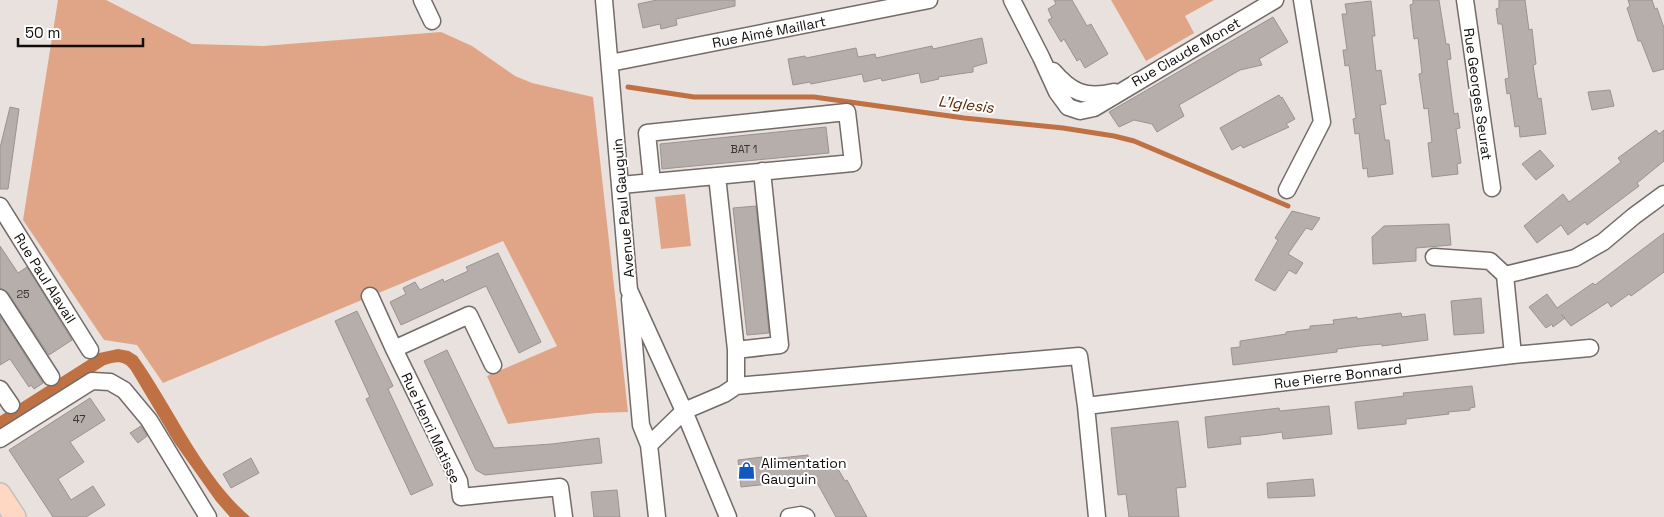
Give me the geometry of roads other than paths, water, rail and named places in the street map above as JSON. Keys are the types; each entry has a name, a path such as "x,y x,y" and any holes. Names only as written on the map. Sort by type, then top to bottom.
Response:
{"main road":[{"path":"0,494 15,517"}],"street":[{"path":"422,0 432,21"},
{"name":"Avenue Paul Gauguin","path":"604,0 630,290 684,411 728,517"},
{"name":"Rue Aimé Maillart","path":"610,63 929,0"},
{"name":"Rue Claude Monet","path":"1012,0 1041,58 1065,85 1081,94 1099,96 1123,89 1275,0"},
{"path":"1287,190 1322,122 1302,0"},
{"name":"Rue Georges Seurat","path":"1465,0 1492,188"},
{"path":"621,185 853,163 847,112 647,133 652,182"},
{"path":"736,350 780,345 762,171"},
{"path":"716,176 736,350 736,386"},
{"path":"1504,275 1575,258 1603,242 1664,194"},
{"name":"Rue Paul Alavail","path":"2,214 90,350"},
{"path":"1434,257 1490,261 1504,275 1513,355"},
{"path":"630,290 641,425 649,445 657,517"},
{"name":"Rue Henri Matisse","path":"370,296 394,350 458,481 461,497 560,487 564,517"},
{"path":"0,298 51,377"},
{"path":"394,350 469,315 493,365"},
{"name":"Rue Pierre Bonnard","path":"1086,406 1513,355 1590,348"},
{"path":"649,445 684,411 724,394 736,386 1079,356 1097,517"},
{"path":"0,440 92,381 110,382 124,390 149,420 208,517"},
{"path":"0,389 11,405"},
{"path":"789,517 801,515 806,517"}],"waterway":[{"name":"L'Iglesis","path":"628,87 694,97 814,97 1114,136 1134,141 1288,206"}],"place":[{"name":"Alimentation Gauguin","path":"747,471"}]}
